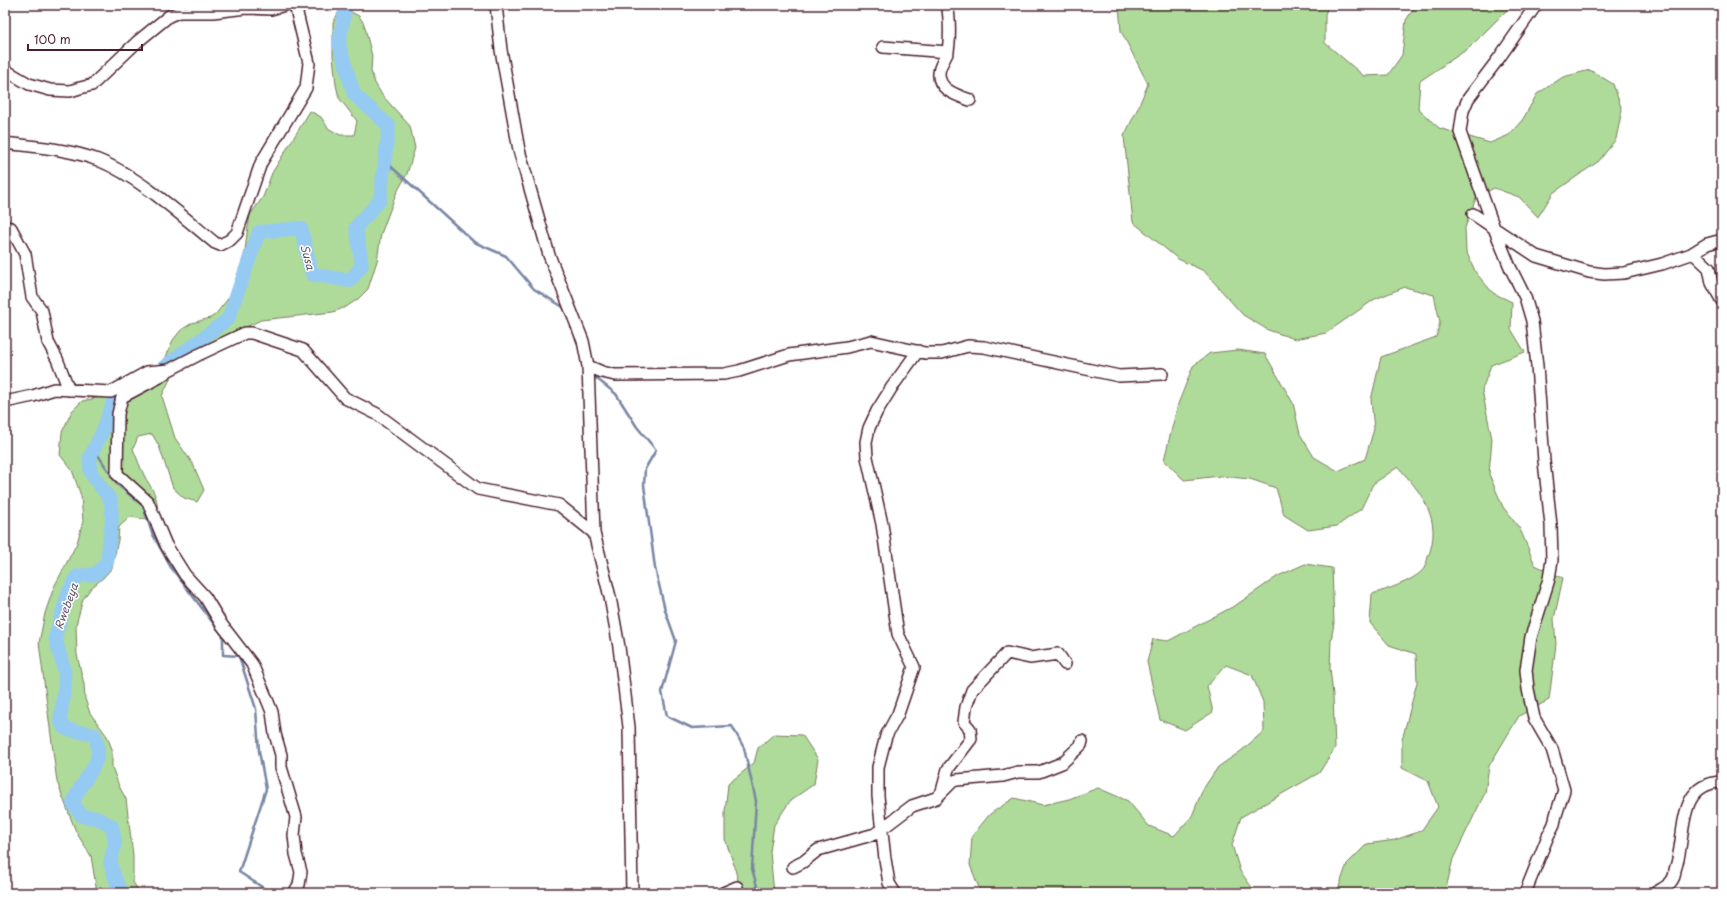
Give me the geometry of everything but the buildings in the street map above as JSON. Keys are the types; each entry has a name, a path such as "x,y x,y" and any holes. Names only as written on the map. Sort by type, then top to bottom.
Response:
{"street":[{"path":"5,70 29,84 50,90 70,91 92,85 97,82 137,42 169,16 179,12 213,12 246,8 272,9 285,5"},
{"path":"5,143 59,151 98,161 126,176 167,203 215,243 220,245 225,243 237,233 261,163 306,88 309,63 296,5"},
{"path":"496,5 501,50 519,150 549,255 583,341 588,370 594,533 610,597 619,647 629,728 632,893"},
{"path":"947,5 949,18 948,52 940,69 940,82 952,94 970,100"},
{"path":"1525,893 1554,824 1564,790 1552,748 1534,718 1526,670 1531,637 1549,579 1552,560 1552,525 1544,461 1535,340 1532,321 1525,297 1510,267 1494,228 1460,132 1463,111 1473,90 1499,58 1536,5"},
{"path":"884,47 948,52"},
{"path":"1473,214 1536,256 1589,272 1598,273 1624,273 1662,264 1693,253 1713,242 1722,240"},
{"path":"5,227 11,228 25,254 32,297 42,311 48,342 57,358 69,390"},
{"path":"1693,253 1709,268 1712,283 1722,301"},
{"path":"5,402 54,390 111,392 147,372 163,371 245,333 252,333 303,350 345,398 376,414 481,491 559,505 594,533"},
{"path":"588,370 615,375 712,375 739,371 789,355 840,348 871,341 918,351 942,353 968,346 984,347 1119,376 1162,374"},
{"path":"895,893 889,882 881,831 878,796 878,767 886,736 898,714 914,667 898,634 882,524 867,457 866,442 869,428 877,412 892,387 918,351"},
{"path":"163,371 158,378 122,397 118,414 117,474 148,502 166,545 185,575 205,597 222,625 252,664 266,697 272,712 274,734 281,754 281,767 296,817 294,835 296,854 301,872 299,885 294,893"},
{"path":"941,793 948,768 971,739 970,729 964,722 966,707 972,690 1007,653 1030,658 1058,654 1065,664"},
{"path":"793,867 803,862 818,850 881,831 912,806 936,798 957,780 1003,776 1018,772 1039,772 1062,763 1080,745 1082,741"},
{"path":"1655,893 1669,884 1675,877 1689,800 1704,785 1722,782"},
{"path":"723,893 737,886"}],"green space":[{"path":"1119,5 1328,5 1325,15 1325,43 1364,76 1388,75 1402,55 1406,20 1416,5 1512,5 1469,48 1420,81 1418,109 1439,128 1490,143 1509,135 1523,119 1537,94 1563,77 1590,70 1613,84 1622,110 1616,139 1599,161 1553,193 1538,217 1519,197 1494,188 1476,198 1465,228 1466,251 1476,273 1493,293 1512,302 1511,329 1525,352 1491,365 1482,390 1492,439 1489,474 1503,507 1520,529 1535,565 1563,578 1554,619 1556,644 1549,700 1519,716 1489,766 1485,793 1453,859 1445,893 1337,892 1347,864 1367,844 1395,840 1421,831 1438,807 1428,781 1402,768 1402,740 1417,682 1416,654 1389,645 1370,623 1372,594 1405,582 1418,575 1425,566 1432,544 1433,531 1428,508 1422,497 1398,467 1373,484 1361,509 1337,526 1308,530 1284,515 1276,488 1250,479 1220,476 1184,480 1164,460 1178,404 1193,366 1210,353 1238,350 1265,354 1293,403 1300,434 1314,457 1338,471 1365,459 1374,429 1371,400 1381,357 1436,337 1440,322 1434,295 1405,287 1375,299 1326,333 1295,339 1268,330 1243,315 1204,271 1178,259 1133,222 1124,136 1148,84 1121,31"},
{"path":"341,7 359,16 364,24 372,56 371,71 375,83 382,95 410,126 415,148 407,174 396,194 381,234 377,261 368,289 358,299 346,307 333,312 261,320 224,337 172,375 162,396 175,438 193,464 204,490 197,502 184,498 173,488 159,446 152,434 138,437 133,449 154,492 157,500 157,510 144,519 130,517 119,527 118,540 112,568 91,588 83,599 76,625 77,655 84,684 85,699 90,713 107,736 112,749 112,767 119,786 126,799 133,855 133,882 140,893 97,893 91,856 76,832 57,782 39,643 45,613 54,587 77,543 83,521 81,496 72,470 60,455 62,432 72,411 82,401 101,397 163,362 173,340 181,330 192,323 215,315 234,291 245,251 250,215 263,197 272,173 310,111 321,117 328,128 340,135 354,135 357,121 339,98 333,56 333,23"},
{"path":"1305,564 1332,568 1334,623 1331,641 1330,668 1333,695 1335,748 1319,773 1241,817 1232,845 1240,871 1256,893 981,893 970,865 972,836 990,814 1014,798 1043,805 1069,799 1098,788 1128,801 1149,826 1174,836 1192,816 1203,789 1218,767 1241,751 1264,731 1263,702 1252,675 1226,665 1207,686 1213,712 1185,730 1160,720 1147,662 1153,639 1168,641 1236,605 1278,576"},
{"path":"774,734 802,735 818,759 814,784 790,801 774,825 770,852 774,893 741,893 734,865 725,839 725,811 728,784 754,763 758,748"}],"waterway":[{"name":"Susa","path":"154,376 159,375 164,367 228,319 259,232 301,228 312,274 350,281 362,265 356,227 380,200 389,126 354,94 339,44 346,5"},
{"path":"385,161 474,242 506,256 534,289 563,307 566,313"},
{"path":"591,374 616,394 637,427 656,450 645,469 644,485 655,568 665,610 676,641 662,692 667,716 692,728 732,726 744,748 756,801 752,869 759,893"},
{"name":"Rwebeya","path":"123,893 118,886 110,863 115,843 112,826 97,818 82,816 73,804 76,795 95,764 98,746 95,735 64,728 60,720 65,683 64,669 55,637 68,593 77,576 96,574 107,562 112,519 111,501 91,473 89,459 103,430 116,394 130,385"},
{"path":"94,449 117,484 143,506 152,533 170,566 223,636 223,655 239,656 256,709 259,751 266,789 239,872 271,893"}]}
